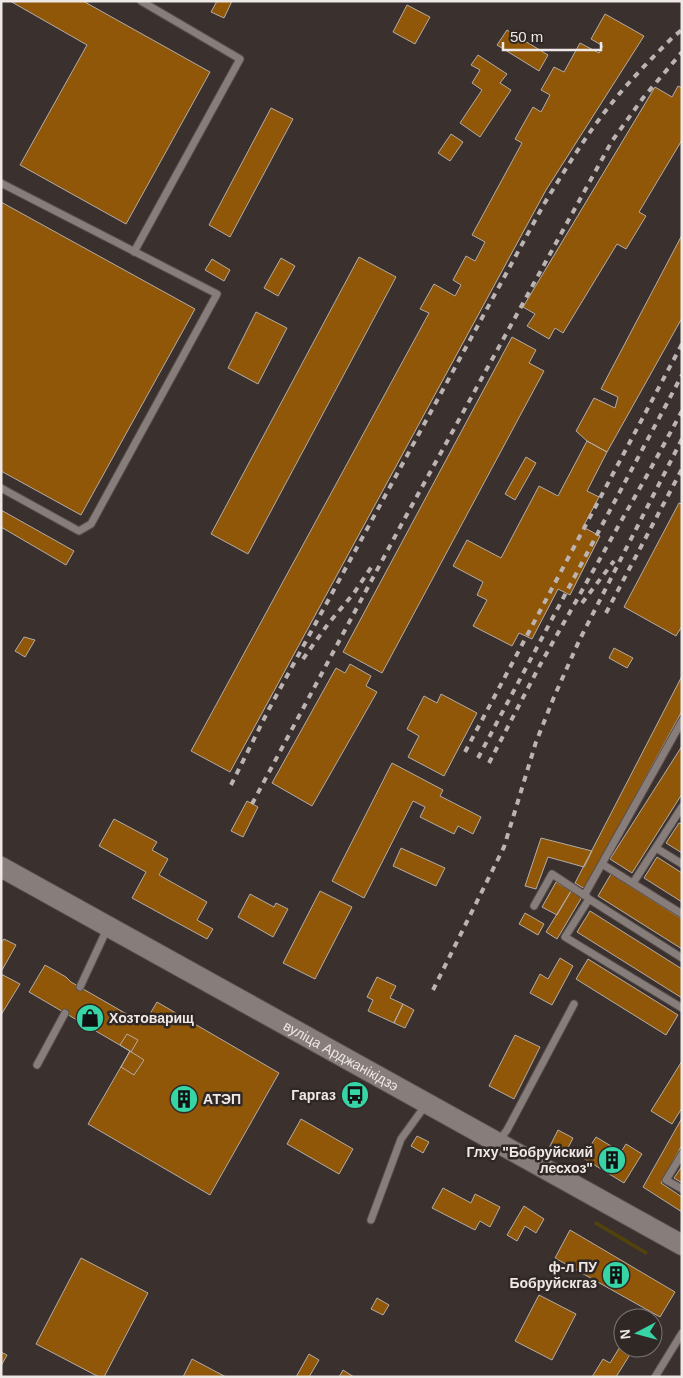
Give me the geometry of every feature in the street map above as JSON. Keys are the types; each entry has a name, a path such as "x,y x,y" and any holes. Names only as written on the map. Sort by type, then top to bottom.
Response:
{"main road":[{"name":"вуліца Арджанікідзэ","path":"1,867 682,1245"}],"lane":[{"path":"134,252 240,59 142,1"},
{"path":"1,183 217,294 91,524 79,531 1,488"},
{"path":"682,721 602,864 587,897 565,937 682,1008"},
{"path":"633,883 679,817 682,807"},
{"path":"656,848 682,864"},
{"path":"602,864 682,914"},
{"path":"534,906 552,874 682,958"},
{"path":"80,987 108,926"},
{"path":"498,1143 507,1130 574,1004"},
{"path":"37,1065 65,1013"},
{"path":"371,1220 402,1140 427,1103"},
{"path":"682,1154 666,1180 682,1189"},
{"path":"655,1377 682,1333"}],"shaded area":[{"path":"596,1221 648,1252 646,1255 594,1224"}],"building":[{"path":"10,1 83,1 210,72 126,224 20,165 87,45"},
{"path":"217,1 232,1 224,18 211,12"},
{"path":"407,5 430,17 415,44 393,32"},
{"path":"605,14 644,36 546,190 230,772 191,751 429,313 420,309 434,284 455,296 461,285 453,280 466,256 475,261 485,242 472,235 522,143 515,139 533,107 541,112 550,95 541,90 554,67 564,72 580,43 599,53 603,46 591,39"},
{"path":"507,30 548,55 539,71 497,45"},
{"path":"478,55 507,74 500,83 511,90 480,137 460,123 482,90 472,83 480,70 471,65"},
{"path":"678,86 682,88 682,140 639,212 646,216 626,249 617,244 563,333 555,328 549,339 527,326 535,314 523,307 655,87 672,97"},
{"path":"271,108 293,119 230,237 209,225"},
{"path":"451,134 463,142 450,161 438,153"},
{"path":"1,202 195,309 81,515 1,471"},
{"path":"682,235 682,318 607,452 587,441 576,431 594,398 615,408 618,397 601,389"},
{"path":"359,257 396,277 248,554 211,534"},
{"path":"281,258 295,266 278,296 264,288"},
{"path":"212,259 230,270 224,281 205,270"},
{"path":"256,312 287,328 258,384 228,368"},
{"path":"512,337 536,350 529,363 544,371 382,673 343,652"},
{"path":"587,441 607,452 587,491 599,497 583,527 600,536 570,595 558,589 532,639 519,633 512,646 473,626 487,600 477,595 483,582 453,566 467,540 501,558 539,486 558,496"},
{"path":"526,457 536,463 515,500 505,494"},
{"path":"679,503 682,504 682,626 676,636 624,607"},
{"path":"1,510 74,551 66,565 1,527"},
{"path":"24,637 35,640 25,657 15,651"},
{"path":"614,648 633,658 627,668 609,658"},
{"path":"350,664 371,676 366,686 377,692 312,806 272,783 336,668 345,673"},
{"path":"682,676 682,711 585,889 575,883"},
{"path":"441,694 477,713 444,776 408,757 419,736 407,729 424,696 437,703"},
{"path":"682,746 682,794 632,873 610,859"},
{"path":"392,763 443,790 440,796 481,817 473,834 458,826 454,834 420,817 425,807 413,801 364,898 332,881"},
{"path":"247,801 258,807 243,837 231,831"},
{"path":"114,819 157,842 152,850 168,859 159,875 207,902 197,920 213,929 207,939 132,898 146,872 99,846"},
{"path":"679,823 682,824 682,853 666,843"},
{"path":"541,838 592,851 584,867 548,857 536,889 525,886"},
{"path":"401,848 445,868 436,886 393,866"},
{"path":"657,857 682,873 682,902 644,878"},
{"path":"611,874 682,919 682,949 598,896"},
{"path":"556,882 571,891 557,915 542,907"},
{"path":"320,891 352,907 315,979 283,963"},
{"path":"571,891 582,897 557,939 546,932"},
{"path":"250,894 274,907 276,903 288,909 273,937 238,917"},
{"path":"590,911 682,969 682,998 577,932"},
{"path":"525,913 544,924 538,935 519,924"},
{"path":"4,939 16,945 1,972 1,943"},
{"path":"560,958 573,966 552,1005 530,993 540,974 548,979"},
{"path":"588,959 678,1015 666,1035 576,979"},
{"name":"АТЭП","path":"45,965 144,1024 157,1002 279,1073 210,1195 88,1124 130,1051 29,992"},
{"path":"1,974 20,984 1,1015"},
{"path":"377,977 396,986 390,998 403,1004 394,1023 368,1011 373,1000 367,997"},
{"path":"403,1004 414,1010 405,1028 394,1023"},
{"path":"127,1034 138,1040 131,1052 120,1045"},
{"path":"515,1035 540,1047 514,1099 489,1086"},
{"path":"130,1051 144,1060 134,1075 121,1067"},
{"path":"682,1061 682,1108 672,1124 651,1111"},
{"path":"682,1118 682,1145 661,1183 682,1197 682,1212 643,1187"},
{"path":"301,1119 353,1149 339,1174 287,1144"},
{"path":"558,1130 573,1138 564,1156 549,1148"},
{"path":"417,1136 429,1142 423,1153 411,1146"},
{"name":"Глху \"Бобруйский лесхоз\"","path":"596,1137 621,1152 626,1144 642,1154 624,1183 583,1158"},
{"path":"682,1166 682,1183 674,1178"},
{"path":"443,1188 471,1203 475,1194 500,1207 490,1227 480,1221 475,1230 432,1208"},
{"path":"524,1206 544,1219 536,1233 525,1226 517,1241 507,1235"},
{"name":"ф-л ПУ Бобруйскгаз","path":"570,1230 675,1292 663,1312 663,1308 644,1308 555,1258"},
{"path":"81,1258 148,1293 104,1377 99,1377 36,1344"},
{"path":"539,1295 576,1314 552,1360 515,1341"},
{"path":"377,1298 389,1305 383,1315 371,1309"},
{"path":"1,1352 7,1355 1,1366"},
{"path":"309,1354 319,1360 309,1377 296,1377"},
{"path":"613,1358 628,1358 616,1377 592,1377 603,1359 610,1363"},
{"path":"192,1359 226,1377 183,1377"},
{"path":"343,1370 354,1377 339,1377"}],"railway":[{"path":"231,785 269,709 544,204 584,140 611,104 649,61 682,30"},
{"path":"252,804 399,529 612,141 643,98 682,52"},
{"path":"465,752 682,344"},
{"path":"478,758 682,375"},
{"path":"489,763 540,665 682,411"},
{"path":"433,990 504,847 536,742 579,641 682,439"},
{"path":"606,613 682,469"},
{"path":"582,603 614,561"},
{"path":"303,659 328,624 354,593 374,563"}],"place":[{"name":"Хозтоварищ","path":"90,1018"},
{"name":"Гаргаз","path":"355,1095"},
{"name":"АТЭП","path":"184,1099"},
{"name":"Глху \"Бобруйский лесхоз\"","path":"612,1160"},
{"name":"ф-л ПУ Бобруйскгаз","path":"616,1275"}]}
